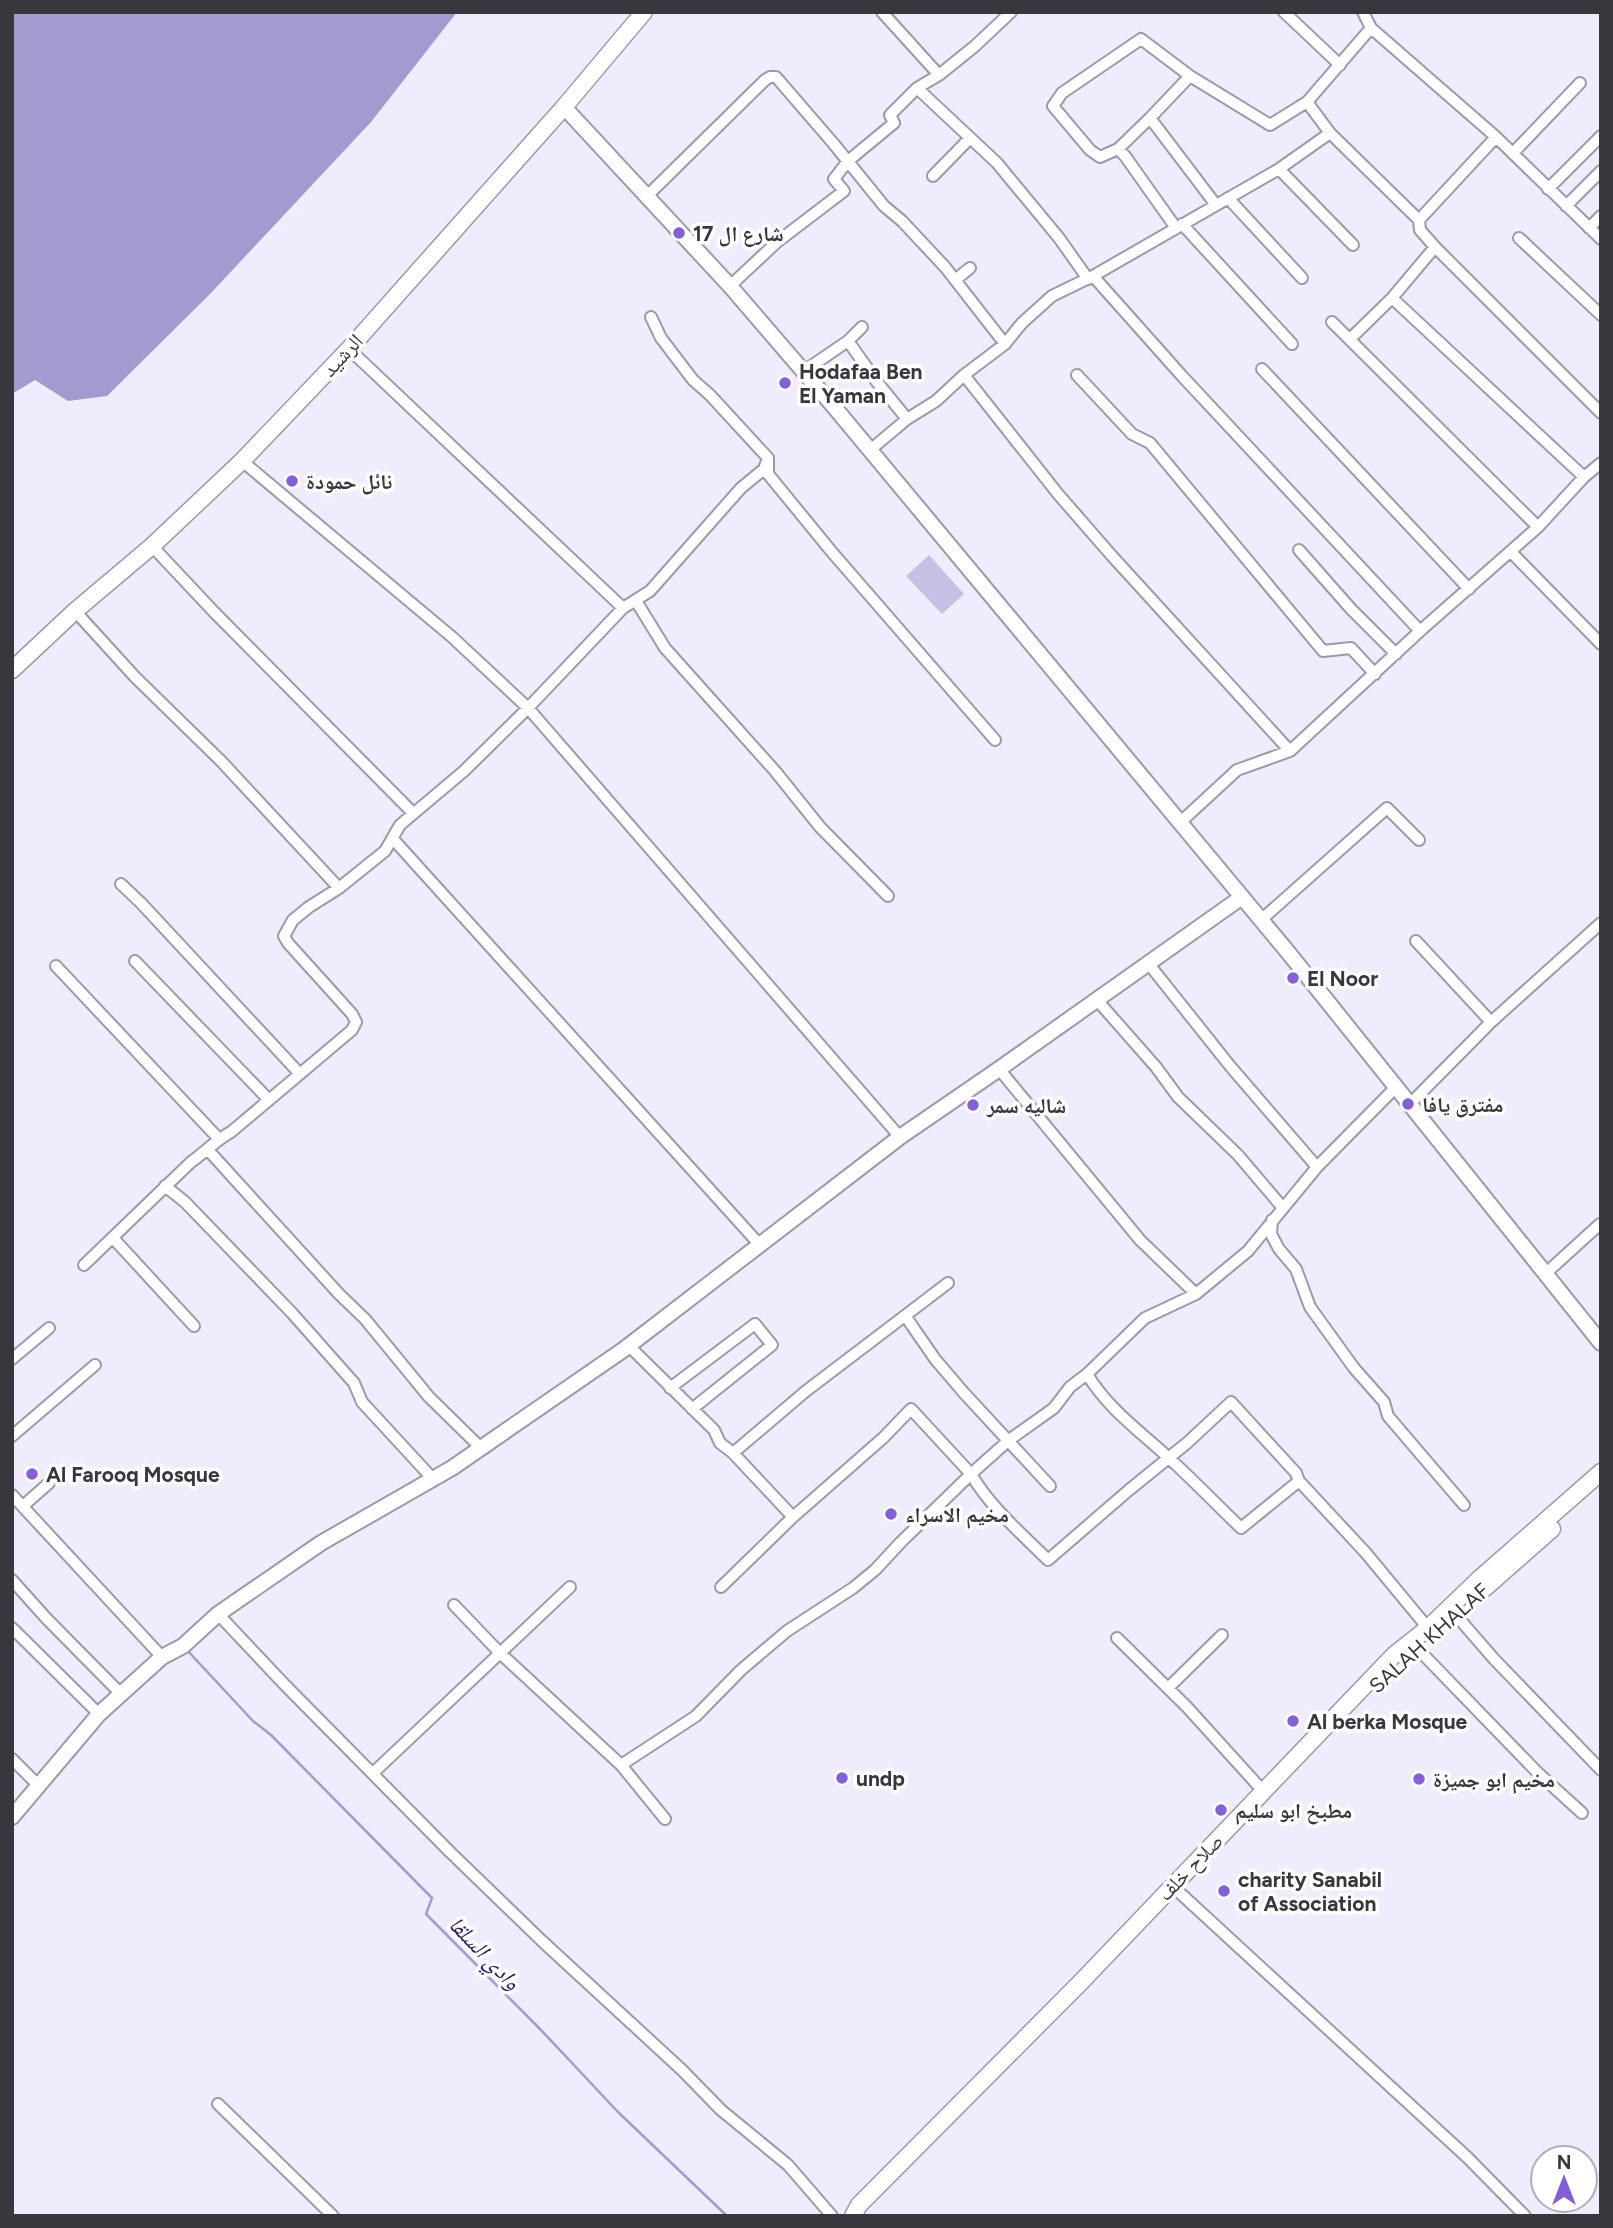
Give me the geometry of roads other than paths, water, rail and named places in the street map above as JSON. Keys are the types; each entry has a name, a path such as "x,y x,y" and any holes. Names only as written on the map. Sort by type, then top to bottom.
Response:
{"main road":[{"name":"الرشيد","path":"12,670 75,611 152,546 242,461 349,349 564,107 643,12"},
{"name":"صلاح خلف","path":"860,2215 859,2205 1079,1984 1394,1655 1428,1628 1478,1580 1601,1472"},
{"name":"SALAH KHALAF","path":"1180,1893 1378,1681 1601,1485"},
{"name":"صلاح خلف","path":"860,2215 1056,2022 1180,1893"}],"street":[{"path":"882,12 939,75"},
{"path":"730,286 777,242 844,191 834,179 848,161 894,123 890,115 918,88 975,46 1011,12"},
{"path":"1284,12 1340,65"},
{"path":"1363,12 1371,28 1496,137 1601,239"},
{"path":"1190,76 1118,149 1100,157 1090,150 1053,106 1062,93 1141,39 1190,76 1270,125 1307,102 1371,28"},
{"path":"646,197 742,101 770,77 776,77 884,206 955,280 1005,344"},
{"path":"1513,153 1580,83"},
{"path":"918,88 997,163 1091,277 1420,631"},
{"path":"1307,102 1330,132 1419,220 1420,230 1435,247 1601,413"},
{"path":"564,107 730,286 804,371 1261,920 1601,1343"},
{"path":"1150,118 1216,205"},
{"path":"869,451 908,419 936,401 1005,344 1022,323 1052,296 1091,277 1279,169 1330,132"},
{"path":"1548,189 1601,136"},
{"path":"1419,220 1496,137"},
{"path":"933,176 970,138"},
{"path":"1118,149 1179,226 1292,344"},
{"path":"1279,169 1353,245"},
{"path":"1566,206 1601,171"},
{"path":"1228,198 1302,278"},
{"path":"1589,228 1601,216"},
{"path":"1519,238 1601,315"},
{"path":"1350,339 1391,298 1435,247"},
{"path":"955,280 970,268"},
{"path":"1391,298 1584,477"},
{"path":"651,317 661,338 692,380 710,395 768,458 768,474 995,740"},
{"path":"1332,322 1538,527"},
{"path":"804,371 848,341 862,327"},
{"path":"848,341 908,419"},
{"path":"349,349 623,608"},
{"path":"1262,369 1469,589"},
{"path":"1077,375 1132,434 1150,443 1323,651 1351,648 1375,674"},
{"path":"964,376 1094,535 1290,751"},
{"path":"84,1265 165,1186 352,1030 356,1022 352,1014 284,936 293,920 385,851 400,825 464,771 623,608 650,591 741,488 764,469 768,458"},
{"path":"242,461 452,637 528,708 900,1137"},
{"path":"1185,818 1237,769 1290,751 1538,527 1584,477 1601,463"},
{"path":"152,546 413,813"},
{"path":"1299,550 1351,609 1396,654"},
{"path":"1511,552 1601,644"},
{"path":"636,601 665,648 775,771 820,827 888,896"},
{"path":"75,611 135,677 221,761 339,888"},
{"path":"1261,920 1387,808 1419,840"},
{"path":"393,839 759,1244"},
{"path":"121,884 300,1074"},
{"path":"12,1817 99,1714 162,1657 183,1646 218,1614 321,1543 452,1468 629,1346 900,1137 1241,897"},
{"path":"1410,1104 1491,1022 1601,923"},
{"path":"1416,941 1491,1022"},
{"path":"135,961 269,1100"},
{"path":"1148,963 1230,1066 1317,1167"},
{"path":"56,966 219,1139"},
{"path":"1097,1000 1157,1067 1178,1097 1238,1155 1283,1208"},
{"path":"999,1069 1140,1240 1196,1294"},
{"path":"621,1765 696,1716 741,1670 787,1631 853,1588 875,1570 971,1474 1009,1440 1054,1408 1070,1387 1145,1318 1196,1294 1248,1251 1317,1167 1396,1087"},
{"path":"208,1150 365,1320 429,1397 480,1447"},
{"path":"165,1186 185,1202 292,1313 354,1383 362,1402 432,1478"},
{"path":"1272,1220 1271,1234 1279,1249 1296,1269 1310,1307 1354,1368 1384,1402 1388,1416 1464,1505"},
{"path":"1545,1274 1600,1224"},
{"path":"113,1238 194,1326"},
{"path":"733,1452 806,1391 948,1283"},
{"path":"906,1317 935,1359 1051,1486"},
{"path":"670,1388 755,1324 772,1345 692,1409"},
{"path":"12,1359 49,1328"},
{"path":"629,1346 714,1430 720,1443 733,1452 793,1517"},
{"path":"12,1436 94,1365"},
{"path":"1087,1374 1099,1394 1241,1528 1298,1480"},
{"path":"721,1587 911,1409 971,1474 1006,1517 1048,1560 1231,1402 1428,1628"},
{"path":"23,1506 49,1483"},
{"path":"12,1495 162,1657"},
{"path":"12,1580 121,1694"},
{"path":"373,1773 570,1587"},
{"path":"454,1605 500,1653 621,1765 664,1819"},
{"path":"218,1614 284,1685 542,1941 682,2070 721,2110 788,2165 832,2216"},
{"path":"1455,1614 1494,1659 1601,1770"},
{"path":"12,1628 99,1714"},
{"path":"1168,1688 1222,1635"},
{"path":"1117,1638 1168,1688 1263,1791"},
{"path":"1415,1646 1538,1773 1582,1813"},
{"path":"12,1759 39,1786"},
{"path":"1180,1893 1468,2158 1525,2216"},
{"path":"218,2104 333,2216"}],"waterway":[{"name":"وادي السلقا","path":"186,1649 253,1721 271,1735 432,1898 426,1914 618,2112 727,2216"}],"place":[{"name":"شارع ال 17","path":"679,233"},
{"name":"Hodafaa Ben El Yaman","path":"785,383"},
{"name":"نائل حمودة","path":"292,481"},
{"name":"El Noor","path":"1293,978"},
{"name":"مفترق يافا","path":"1408,1104"},
{"name":"شاليه سمر","path":"973,1105"},
{"name":"Al Farooq Mosque","path":"32,1474"},
{"name":"مخيم الاسراء","path":"891,1514"},
{"name":"Al berka Mosque","path":"1293,1721"},
{"name":"undp","path":"842,1778"},
{"name":"مخيم ابو جميزة","path":"1419,1779"},
{"name":"مطبخ ابو سليم","path":"1221,1810"},
{"name":"charity Sanabil of Association","path":"1224,1891"}]}
